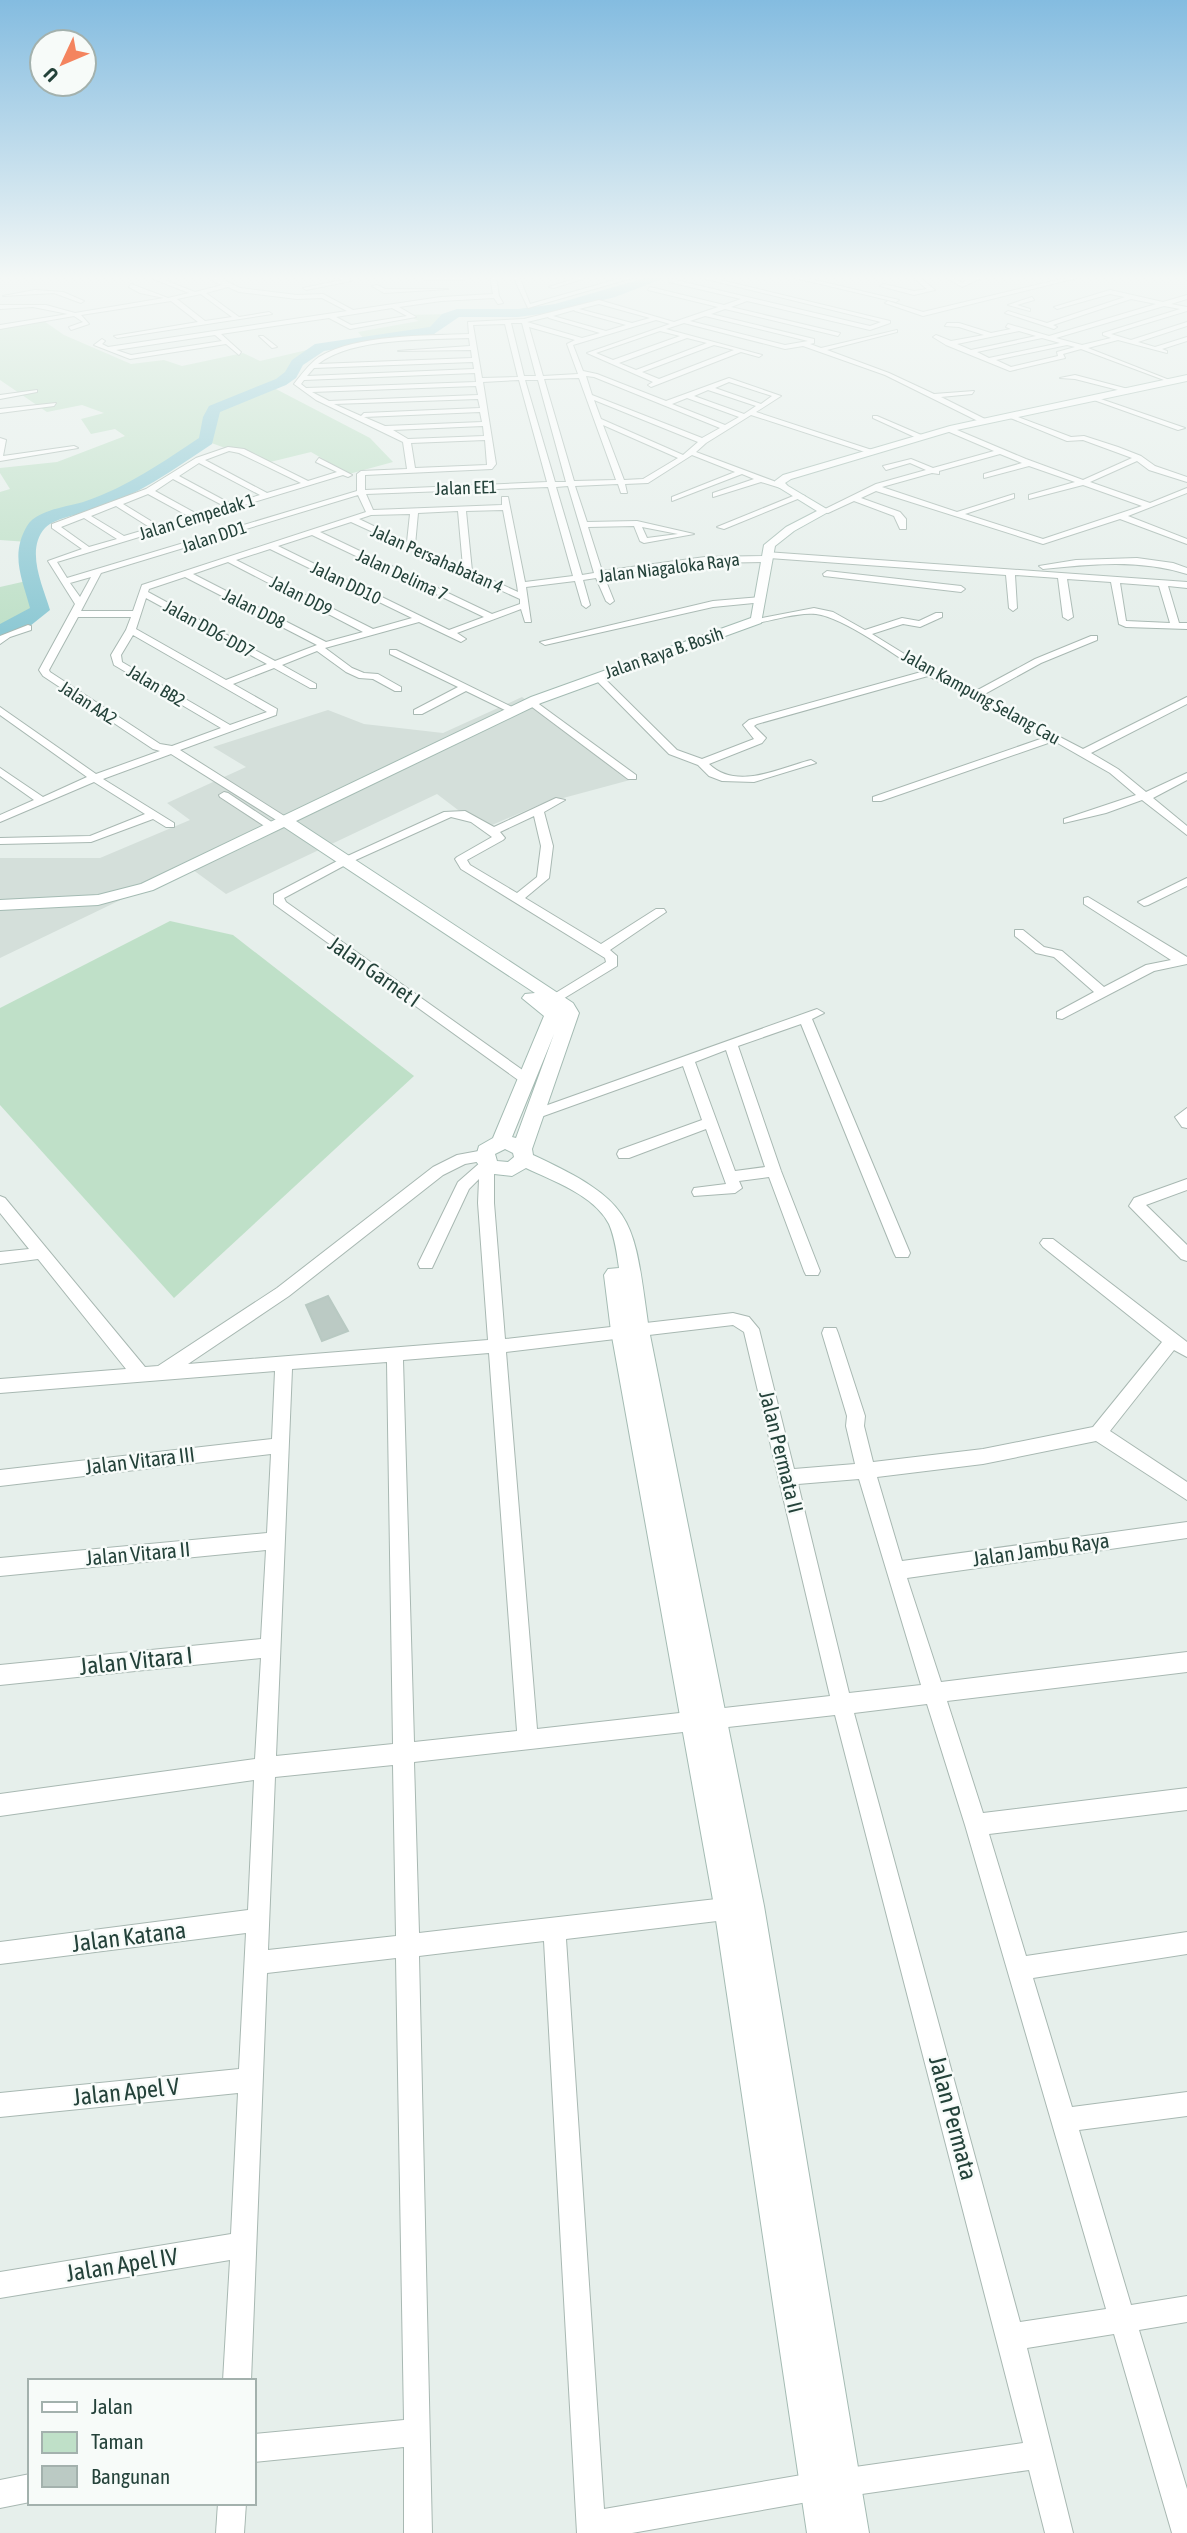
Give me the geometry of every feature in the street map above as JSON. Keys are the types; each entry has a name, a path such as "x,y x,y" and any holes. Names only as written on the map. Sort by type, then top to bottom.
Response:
{"main road":[{"path":"757,620 769,545 825,511 784,488 779,483 782,480 794,474 950,429 1113,394"},
{"name":"Jalan Raya B. Bosih","path":"0,905 81,901 147,887 513,710 597,676 647,661 757,620"},
{"path":"279,824 569,1013 533,1115 521,1158 498,1170 486,1162 489,1147 500,1143 513,1143 521,1158 589,1205 605,1222 611,1242 664,1506 739,1907 830,2484 850,2533"},
{"path":"500,1143 553,1014 549,1002"},
{"path":"826,2533 830,2484"}],"street":[{"path":"314,394 387,428 407,441 489,438"},
{"path":"527,394 586,605"},
{"path":"544,394 600,579 610,601"},
{"path":"638,394 724,428"},
{"path":"665,404 693,394"},
{"path":"727,394 761,406 779,396 774,394"},
{"path":"928,394 985,421"},
{"path":"932,396 950,394"},
{"path":"589,396 623,487"},
{"path":"589,396 703,441"},
{"path":"688,396 871,451"},
{"path":"329,402 481,397 492,464 489,467 361,474 361,492 370,513"},
{"path":"1093,398 1181,428"},
{"path":"0,411 54,404"},
{"name":"Jalan EE1","path":"361,492 551,485 623,487 645,481 761,406"},
{"path":"356,415 484,410"},
{"path":"1010,416 1070,439 1084,438 1138,458 1152,468 1187,480"},
{"path":"875,417 922,437"},
{"path":"597,420 644,440 784,488"},
{"path":"387,428 486,424"},
{"path":"950,429 1081,483 1150,506"},
{"path":"2,440 0,457 74,448"},
{"path":"644,440 649,451"},
{"path":"407,441 411,470"},
{"path":"88,550 55,526 149,491 199,460 219,451 235,449 307,484"},
{"path":"825,511 876,488 1001,451"},
{"path":"1032,497 1081,483 1138,458"},
{"path":"199,460 267,496"},
{"path":"319,460 361,480"},
{"path":"655,461 660,471"},
{"path":"886,468 911,461 936,472"},
{"path":"987,476 1030,463"},
{"path":"676,499 741,472"},
{"name":"Jalan Cempedak 1","path":"66,581 52,561 342,473"},
{"path":"173,476 231,507"},
{"path":"716,495 761,479"},
{"path":"876,488 1043,541 1150,506 1187,490"},
{"path":"149,491 196,517"},
{"name":"Jalan DD1","path":"66,581 361,492"},
{"path":"721,527 801,496"},
{"path":"960,513 1011,496"},
{"path":"854,498 897,514 902,519 903,527"},
{"path":"0,818 163,750 273,711 131,630 149,585 370,513 506,503 528,621"},
{"path":"118,504 158,529"},
{"path":"462,508 468,572"},
{"path":"411,547 414,510"},
{"path":"84,514 123,539"},
{"path":"1121,516 1187,542"},
{"name":"Jalan Persahabatan 4","path":"351,519 468,572 525,602"},
{"path":"584,525 637,523 690,534 644,541 637,523"},
{"name":"Jalan Delima 7","path":"313,533 491,617"},
{"name":"Jalan DD10","path":"271,546 461,639"},
{"name":"Jalan DD9","path":"229,559 373,633"},
{"name":"Jalan Niagaloka Raya","path":"484,580 521,582 600,579 766,559 1013,572 1187,585"},
{"path":"1013,608 1013,572 1040,566 1103,561 1175,565 1187,571"},
{"path":"908,583 909,566"},
{"path":"960,569 961,600"},
{"name":"Jalan AA2","path":"97,573 44,670 46,674 163,750"},
{"name":"Jalan DD8","path":"184,573 322,647 349,670 362,676 375,676 398,689"},
{"path":"827,575 961,589"},
{"path":"1062,576 1068,617"},
{"path":"1115,579 1122,622 1130,626 1187,626"},
{"path":"66,581 76,609 138,611"},
{"path":"1163,584 1176,627"},
{"name":"Jalan DD6-DD7","path":"144,593 313,686"},
{"path":"545,642 713,604 761,600"},
{"path":"449,633 525,602"},
{"name":"Jalan Kampung Selang Cau","path":"757,620 814,611 830,614 929,673 1055,737 1114,771 1187,832"},
{"path":"865,633 902,621 918,624 939,615"},
{"path":"228,683 322,647 420,619"},
{"path":"0,641 6,635 28,628"},
{"name":"Jalan BB2","path":"131,630 116,655 117,663 228,729"},
{"path":"975,695 1038,662 1094,638"},
{"path":"393,652 513,710"},
{"path":"702,763 758,741 761,738 748,725 753,722 929,673"},
{"path":"597,676 673,752 702,763 715,774 734,783 811,763"},
{"path":"418,712 464,688"},
{"path":"1083,753 1187,700"},
{"path":"532,702 632,777"},
{"path":"0,710 95,778 170,825"},
{"path":"877,799 1055,737"},
{"path":"163,750 279,824"},
{"path":"0,771 42,801"},
{"path":"1068,821 1130,799 1147,796 1187,776"},
{"path":"494,831 560,800"},
{"path":"338,864 455,811 494,831 499,838 497,841 461,859 461,863 611,956 613,963 549,1002"},
{"path":"518,898 543,878 547,846 538,811"},
{"path":"0,841 91,839 156,814"},
{"name":"Jalan Garnet I","path":"338,864 282,893 278,897 280,904 526,1079"},
{"path":"1144,902 1187,882"},
{"path":"1088,901 1184,960"},
{"path":"602,950 660,912"},
{"path":"1019,933 1040,950 1058,954 1103,993"},
{"path":"1062,1015 1150,968 1184,960"},
{"path":"533,1115 811,1016 902,1253"},
{"path":"731,1044 774,1171 812,1271"},
{"path":"688,1059 736,1188 699,1192"},
{"path":"1187,1113 1182,1117 1187,1123"},
{"path":"624,1154 710,1122"},
{"path":"161,1373 283,1292 438,1171 462,1158 486,1162"},
{"path":"426,1264 463,1186 486,1162"},
{"path":"486,1162 486,1203 528,1740"},
{"path":"730,1177 774,1171"},
{"path":"1187,1184 1139,1202 1137,1206 1187,1255"},
{"path":"0,1202 141,1375"},
{"path":"787,1477 866,1471 1054,1445 1098,1433 1180,1346 1048,1243"},
{"path":"0,1258 41,1253"},
{"name":"Jalan Permata II","path":"0,1386 498,1346 733,1319 743,1322 751,1329 842,1704"},
{"path":"830,1333 856,1416 855,1426 866,1471 895,1571 976,1825 1186,2533"},
{"path":"395,1355 418,2533"},
{"path":"237,2379 284,1363"},
{"path":"1098,1433 1187,1492"},
{"name":"Jalan Vitara III","path":"0,1478 281,1445"},
{"name":"Jalan Jambu Raya","path":"895,1571 1187,1530"},
{"name":"Jalan Vitara II","path":"0,1567 276,1541"},
{"name":"Jalan Vitara I","path":"0,1675 272,1647"},
{"path":"0,1805 266,1768 705,1721 1187,1662"},
{"name":"Jalan Permata","path":"842,1704 1011,2337 1059,2533"},
{"path":"976,1825 1187,1799"},
{"path":"257,1963 739,1907"},
{"name":"Jalan Katana","path":"0,1954 259,1920"},
{"path":"554,1927 591,2529 830,2484 1040,2454"},
{"path":"1018,1969 1187,1943"},
{"name":"Jalan Apel V","path":"0,2105 251,2080"},
{"path":"1063,2120 1187,2104"},
{"name":"Jalan Apel IV","path":"0,2285 244,2245"},
{"path":"1011,2337 1187,2309"},
{"path":"256,2448 418,2432"},
{"path":"0,2494 28,2488"},
{"path":"230,2533 232,2505"}],"shaded area":[{"path":"522,697 630,780 541,804 483,829 437,794 226,894 189,867 0,958 0,858 100,858 190,820 167,803 246,767 213,747 328,710 364,724 443,733"}],"green space":[{"path":"21,394 286,394 370,438 393,462 349,474 311,452 266,463 206,441 146,480 95,504 49,518 36,526 28,542 0,540 0,492 10,489 0,473 0,468 57,462 125,436 115,429 91,434 81,419 104,413 82,405 47,412"},
{"path":"31,580 40,610 23,622 0,631 0,587"},
{"path":"170,921 233,935 414,1076 174,1298 0,1105 0,1008"}],"building":[{"path":"328,1296 348,1331 322,1341 306,1305"}],"waterway":[{"path":"0,631 23,622 40,610 25,554 36,526 49,518 95,504 146,480 206,441 214,409 251,394"}]}
